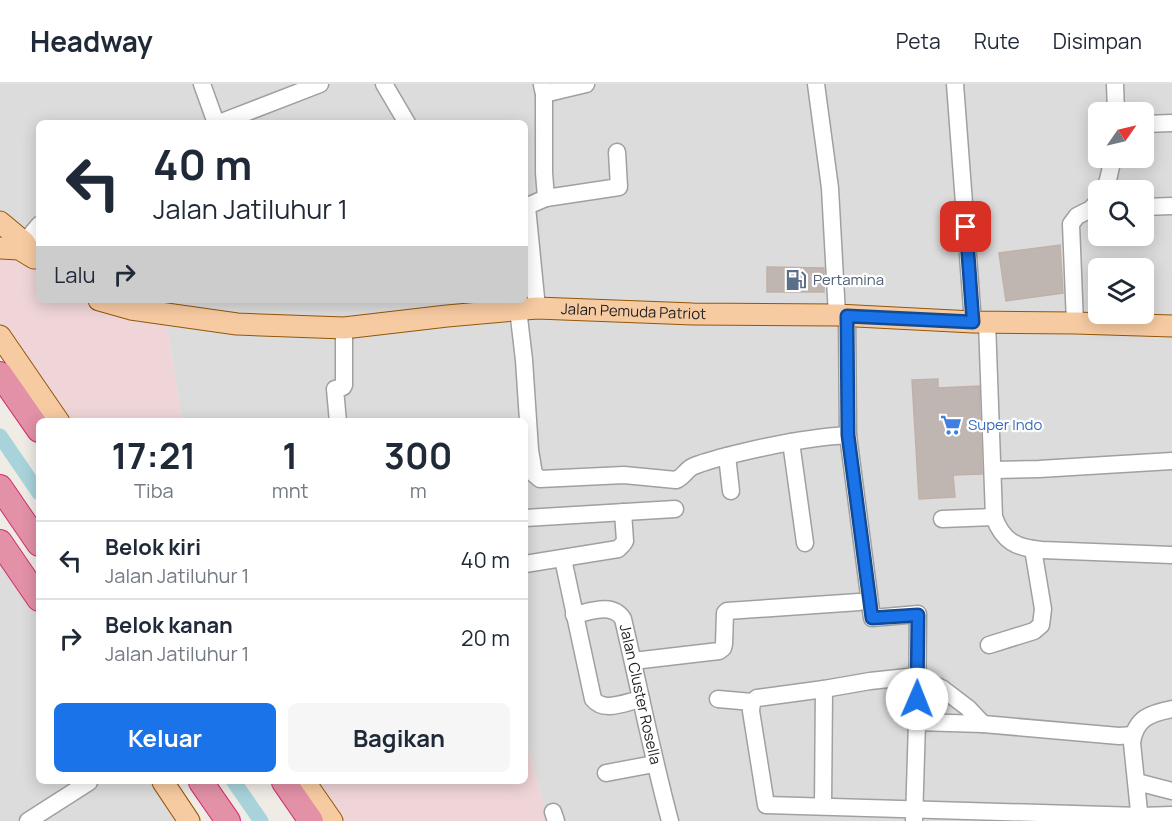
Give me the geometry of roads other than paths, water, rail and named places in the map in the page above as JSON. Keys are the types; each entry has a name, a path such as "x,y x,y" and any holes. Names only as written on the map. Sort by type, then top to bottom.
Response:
{"highway":[{"path":"0,374 36,426"},
{"path":"0,487 36,540"},
{"path":"0,542 36,595"},
{"path":"202,784 228,821"},
{"path":"285,784 311,821"}],"main road":[{"path":"0,222 23,251"},
{"name":"Jalan Pemuda Patriot","path":"110,303 131,309 237,324 344,328 527,308 693,315 842,316 980,322 1172,326"},
{"path":"0,336 56,418"},
{"path":"0,561 36,602"},
{"path":"164,784 180,818"},
{"path":"306,784 332,821"}],"street":[{"path":"202,84 217,120"},
{"path":"226,120 320,84"},
{"path":"384,84 405,120"},
{"path":"546,198 543,89 586,84"},
{"path":"816,84 830,188 842,316 848,435 872,618 918,615 914,815"},
{"path":"956,84 993,470 994,517 998,528 1011,542 1025,548 1172,555"},
{"path":"1114,84 1115,102"},
{"path":"1154,124 1172,123"},
{"path":"528,207 546,198 619,188 617,152"},
{"path":"1154,207 1172,206"},
{"path":"1075,323 1071,224 1077,216 1088,210"},
{"path":"23,251 36,230"},
{"path":"526,418 524,360 527,303"},
{"path":"338,418 335,389 344,385 344,328"},
{"path":"528,453 534,474 540,479 624,475 676,480 680,479 691,467 727,456 825,436 848,435"},
{"path":"791,442 805,543"},
{"path":"727,456 730,491"},
{"path":"993,470 1172,461"},
{"path":"528,518 675,509"},
{"path":"528,564 621,547 625,541 623,512"},
{"path":"942,519 994,517"},
{"path":"989,645 1034,632 1041,625 1043,609 1033,549"},
{"path":"563,559 593,699 604,706 641,699"},
{"path":"633,661 719,651 724,644 727,610 859,602"},
{"name":"Jalan Cluster Rosella","path":"574,615 604,609 614,610 622,620 633,661 654,764 670,821"},
{"path":"718,699 752,702 758,698 917,676 943,689 968,708 983,724"},
{"path":"823,806 824,689"},
{"path":"752,702 751,711 766,813 823,806 914,815 1140,819 1172,815"},
{"path":"1140,819 1133,735 1145,717 1172,709"},
{"path":"917,722 983,724 1119,736 1133,735"},
{"path":"606,773 654,764"},
{"path":"1137,782 1172,791"},
{"path":"28,821 86,784"}],"waterway":[{"path":"0,436 36,489"},
{"path":"235,784 261,821"}],"place":[{"name":"Pertamina","path":"796,280"},
{"name":"Super Indo","path":"951,425"}]}
